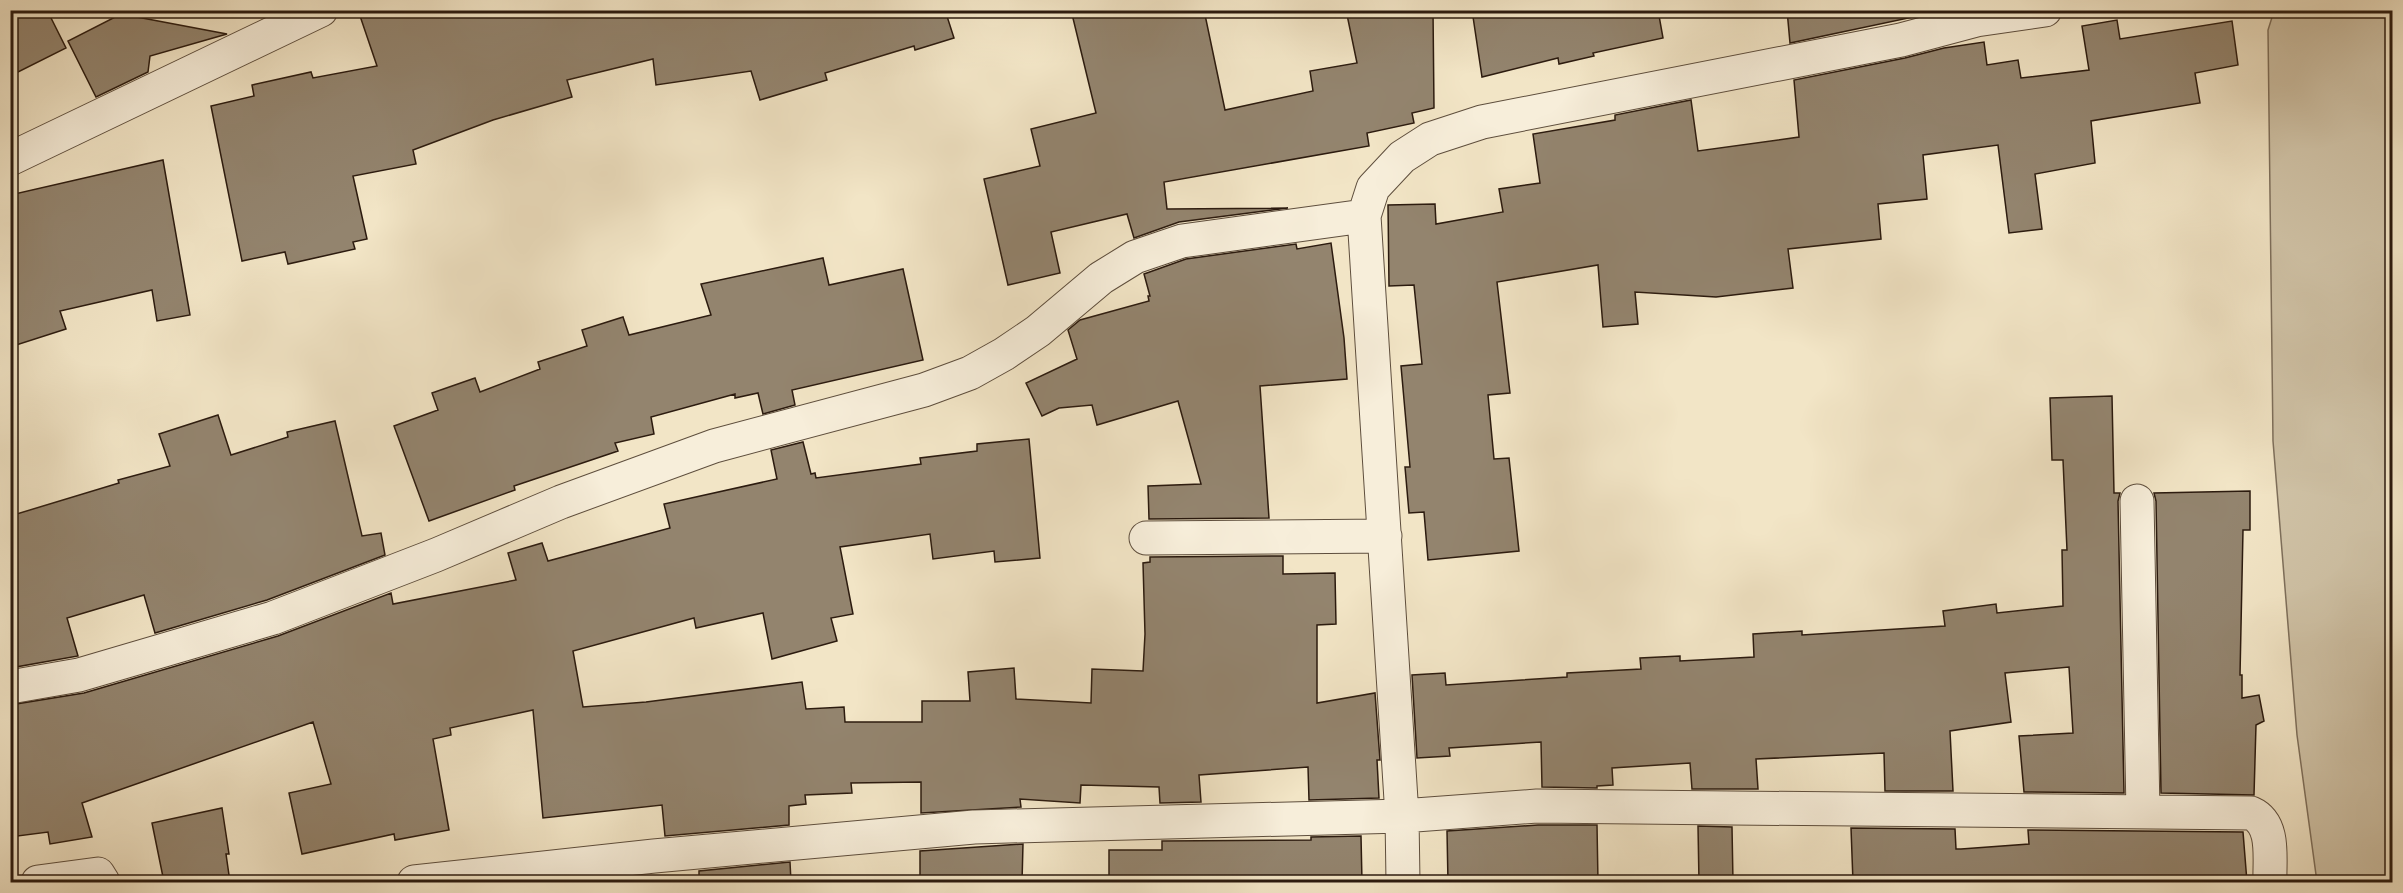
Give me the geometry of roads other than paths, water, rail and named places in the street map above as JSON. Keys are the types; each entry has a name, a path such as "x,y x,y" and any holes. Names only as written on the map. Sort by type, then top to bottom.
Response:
{"street":[{"path":"10,159 321,10"},
{"path":"1403,882 1402,816 1364,216 1373,188 1402,157 1430,139 1482,122 1900,40 1976,20 2045,10"},
{"path":"10,687 79,675 273,618 436,555 561,501 714,446 924,390 970,373 1038,332 1101,279 1135,258 1182,241 1364,216"},
{"path":"2137,501 2143,812"},
{"path":"1146,538 1385,536"},
{"path":"414,882 654,856 974,827 1402,816 1537,806 2251,813 2264,822 2268,834 2270,882"},
{"path":"38,882 98,874 103,882"}]}
